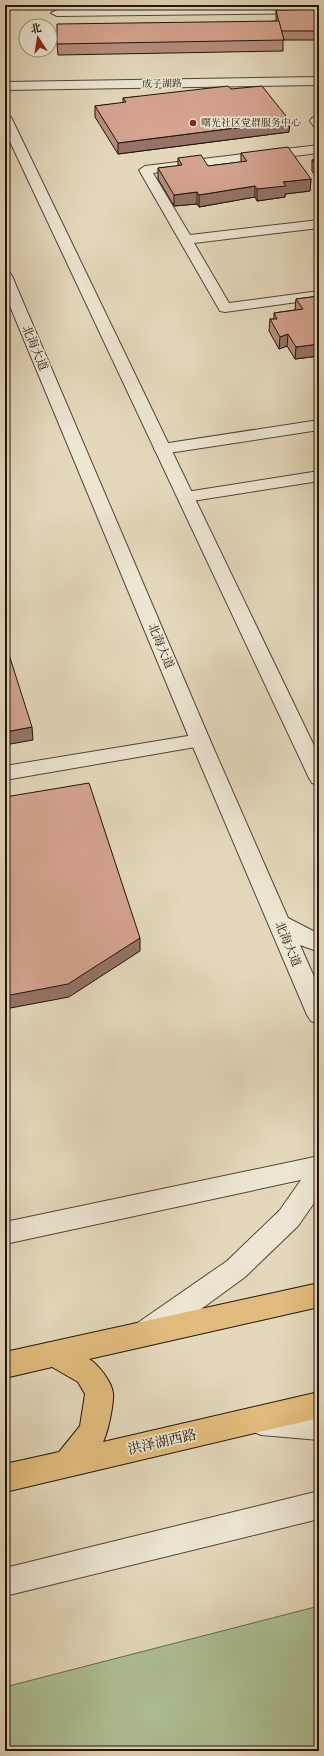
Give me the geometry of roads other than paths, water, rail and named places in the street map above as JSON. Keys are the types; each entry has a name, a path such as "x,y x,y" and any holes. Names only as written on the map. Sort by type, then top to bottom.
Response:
{"main road":[{"path":"5,1365 319,1295"},
{"path":"55,1354 88,1373 99,1393 94,1431 67,1464"},
{"name":"洪泽湖西路","path":"5,1478 319,1405"}],"street":[{"name":"成子湖路","path":"5,74 186,71"},
{"name":"成子湖路","path":"5,86 319,81"},
{"path":"5,117 10,140 186,497 319,778"},
{"name":"北海大道","path":"5,276 200,740 319,1015"},
{"path":"279,923 314,942 319,942"},
{"path":"146,1333 236,1269 289,1218 319,1175"},
{"path":"249,1422 319,1427"}],"lane":[{"path":"57,13 184,8 319,10"},
{"path":"319,120 316,121 319,125"},
{"path":"319,149 145,170 225,308 319,295"},
{"path":"186,240 319,224"},
{"path":"162,448 319,425"},
{"path":"186,497 319,476"},
{"path":"5,773 200,740"},
{"path":"5,1232 319,1166"},
{"path":"5,1582 319,1505"}],"place":[{"name":"曙光社区党群服务中心","path":"193,123"}]}
